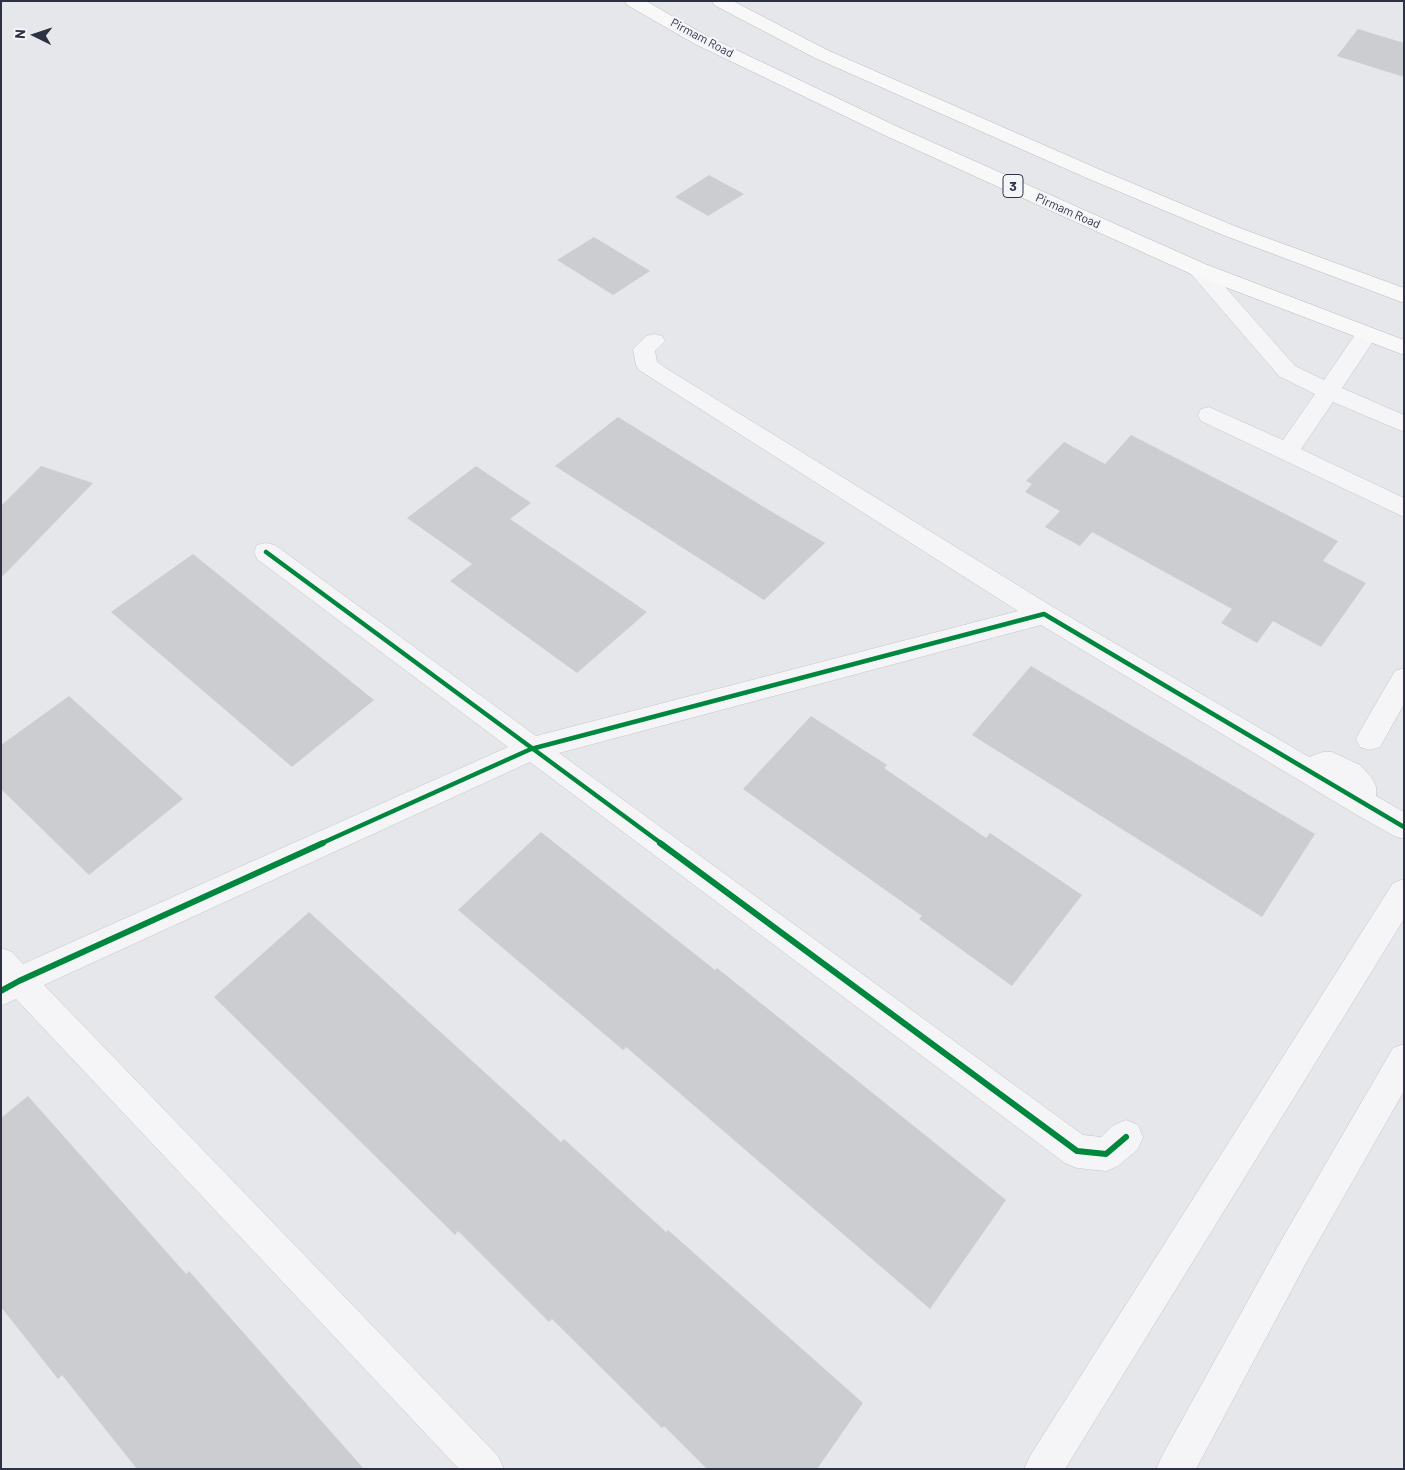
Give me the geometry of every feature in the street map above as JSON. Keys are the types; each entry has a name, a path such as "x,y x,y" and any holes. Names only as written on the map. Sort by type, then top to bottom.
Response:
{"highway":[{"name":"Pirmam Road","path":"633,1 701,40 880,126 1198,270 1404,348"},
{"path":"720,1 821,54 1096,175 1230,231 1404,296"}],"street":[{"path":"1198,270 1287,371 1404,424"},
{"path":"1287,452 1367,334"},
{"path":"654,341 644,350 646,365 659,374 1044,614 1308,769 1314,765 1332,764 1350,773 1362,787 1362,803 1404,827"},
{"path":"1209,415 1404,508"},
{"path":"266,552 1077,1151 1106,1154 1126,1137"},
{"path":"485,1469 7,978 531,749 1044,614"},
{"path":"1370,739 1404,679"},
{"path":"1043,1469 1404,892"},
{"path":"1175,1469 1294,1250 1404,1059"}],"building":[{"path":"1358,29 1404,43 1404,77 1337,56"},
{"path":"709,175 744,194 708,216 675,197"},
{"path":"594,237 650,271 613,295 557,260"},
{"path":"618,417 825,543 764,600 555,466"},
{"path":"1131,435 1338,541 1323,561 1366,583 1321,647 1273,621 1257,643 1221,623 1232,609 1092,532 1080,546 1045,527 1060,511 1025,492 1032,484 1026,481 1064,442 1105,464"},
{"path":"41,466 93,483 1,578 1,506"},
{"path":"476,466 531,503 510,519 647,612 577,673 450,581 472,564 407,518"},
{"path":"193,554 374,700 292,767 111,612"},
{"path":"1031,666 1315,834 1262,917 972,735"},
{"path":"69,696 183,799 89,875 1,789 1,745"},
{"path":"811,716 887,765 884,768 986,838 990,833 1082,895 1012,986 919,919 922,916 743,789"},
{"path":"541,832 715,970 717,968 1006,1200 930,1309 626,1047 623,1050 458,910"},
{"path":"309,912 561,1142 564,1139 666,1232 668,1230 863,1403 817,1469 707,1469 664,1426 662,1428 552,1319 549,1322 458,1231 455,1235 214,997"},
{"path":"28,1096 186,1274 189,1271 364,1469 137,1469 62,1375 58,1379 1,1307 1,1118"}],"cycle path":[{"path":"266,552 1077,1151 1106,1154 1126,1137"},
{"path":"1,991 19,981 531,749 1044,614 1404,827"}]}
